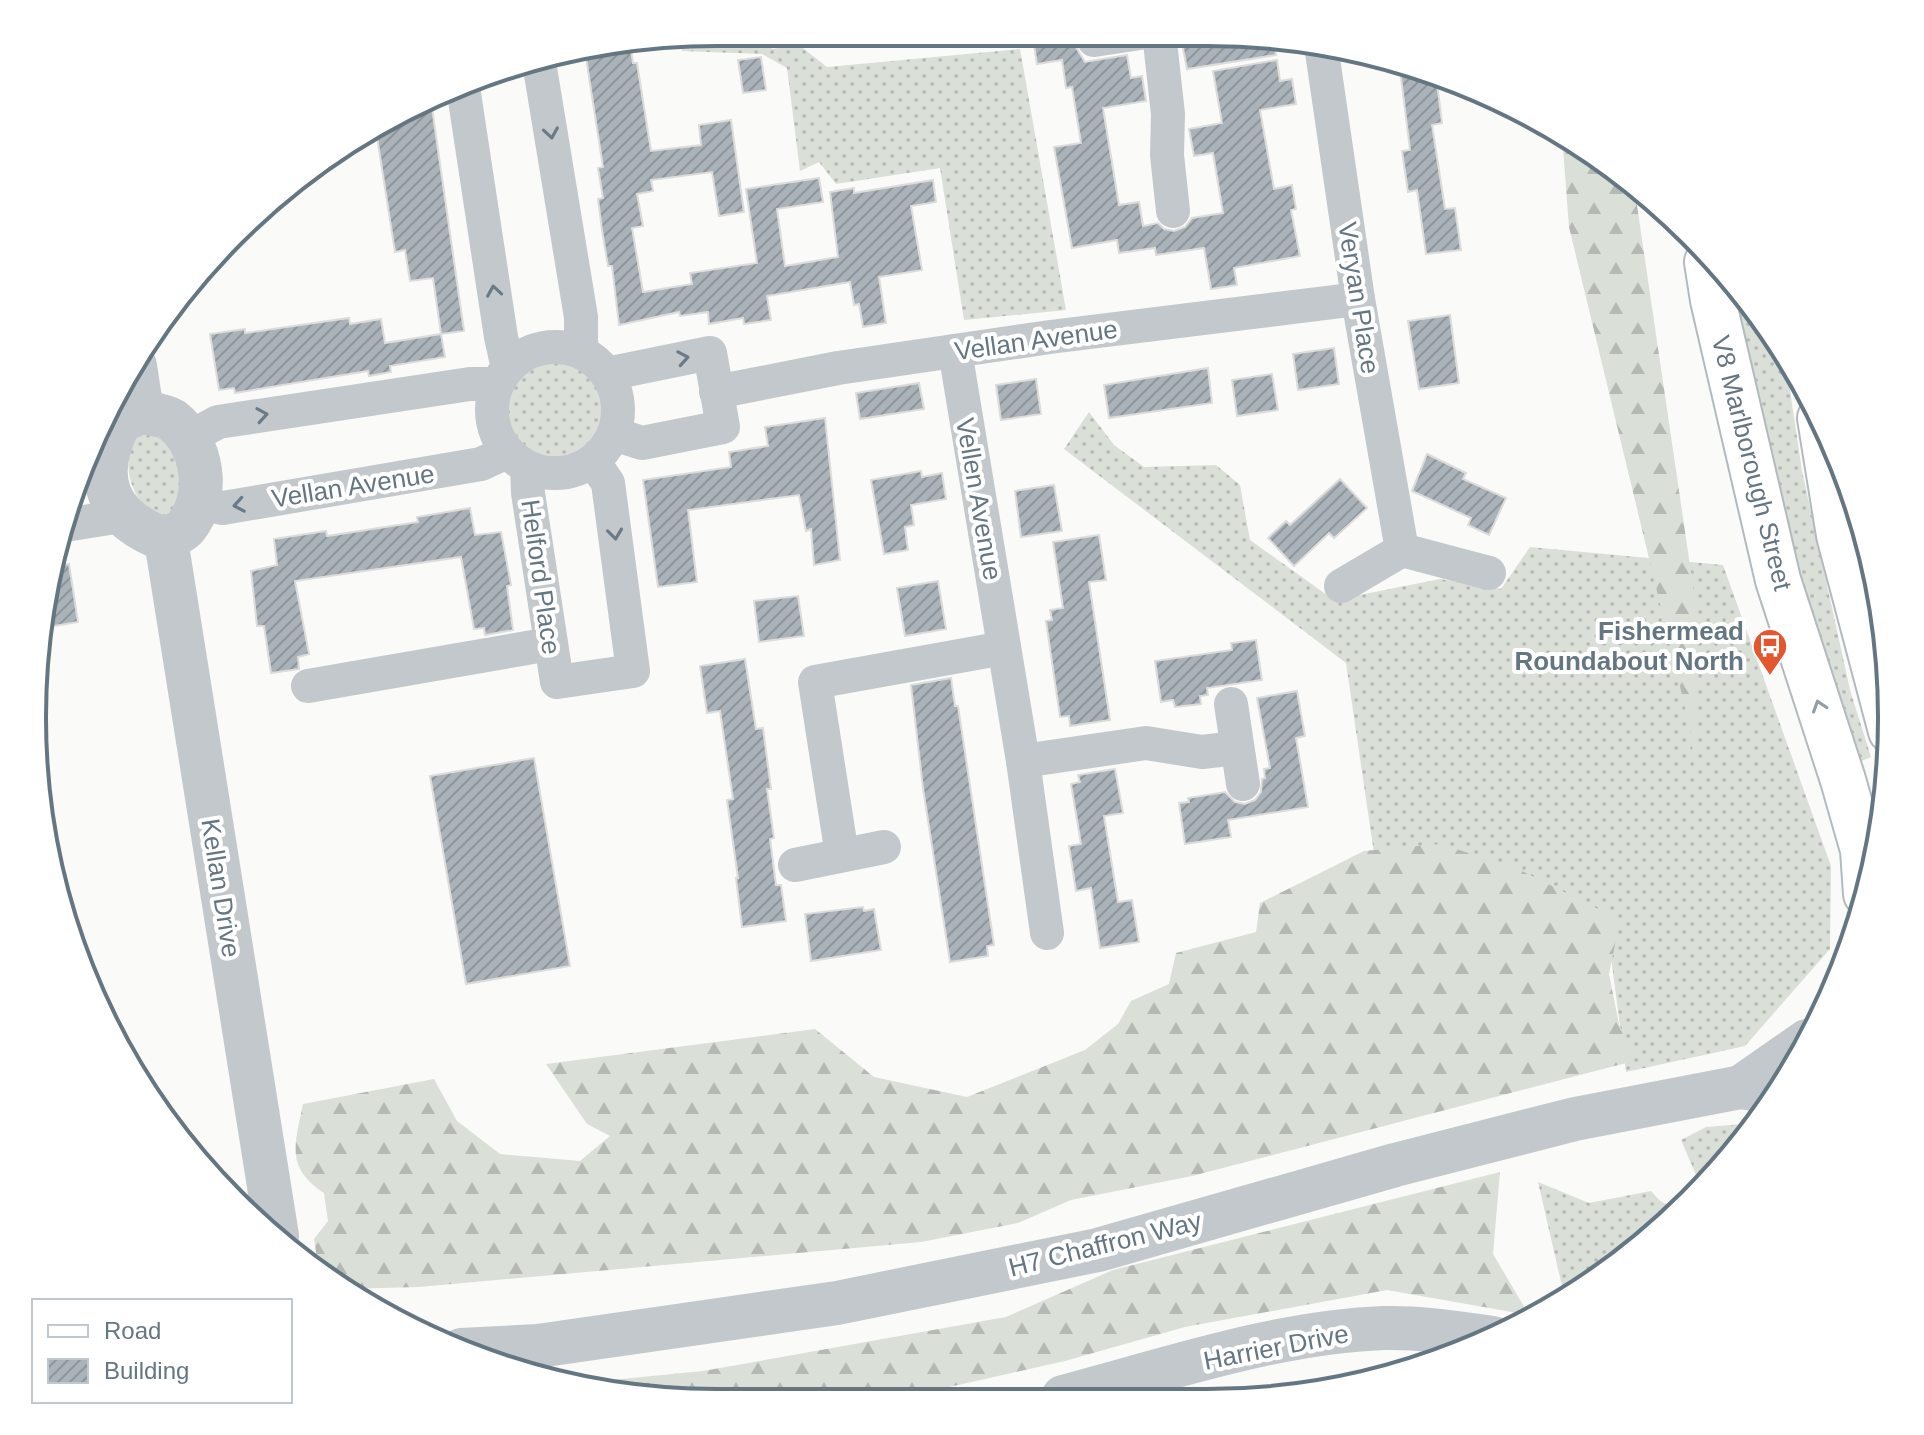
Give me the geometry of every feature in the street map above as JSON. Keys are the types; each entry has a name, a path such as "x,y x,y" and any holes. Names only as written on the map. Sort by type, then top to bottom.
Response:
{"main road":[{"name":"V8 Marlborough Street","path":"1709,273 1778,580 1843,780 1863,856"},
{"path":"1827,461 1839,535 1877,679"}],"street":[{"path":"1160,46 1173,211"},
{"name":"Veryan Place","path":"1323,57 1358,299 1402,550"},
{"path":"540,70 581,317 581,352"},
{"name":"Helford Place","path":"464,96 501,337 502,376 492,402 492,419 497,437 517,460 528,493 557,682 633,671 608,483 593,461 572,472 549,474 517,460"},
{"name":"Vellan Avenue","path":"716,392 838,368 1065,335 1358,299"},
{"path":"189,438 218,422 470,384 502,376 523,355 542,348 561,347 581,352 595,361 607,374 616,393 619,413 614,434 606,449 593,461"},
{"name":"Vellen Avenue","path":"955,351 1023,761 1047,933"},
{"path":"607,374 710,353 723,427 642,443 614,434"},
{"path":"115,431 169,418 189,438 198,457 198,503 186,528 166,540 141,531 122,516 109,493 105,463 122,408"},
{"name":"Vellan Avenue","path":"198,503 223,508 517,460"},
{"path":"75,523 122,516"},
{"name":"Kellan Drive","path":"166,540 275,1222"},
{"path":"1341,586 1402,550 1489,573"},
{"path":"308,686 550,644"},
{"path":"842,855 815,682 1004,648"},
{"path":"1231,704 1243,784"},
{"path":"1023,761 1146,743 1202,752 1236,748"},
{"path":"795,865 884,847"},
{"name":"H7 Chaffron Way","path":"490,1349 538,1346 837,1303 1098,1250 1395,1165 1575,1119 1760,1090 1775,1074"},
{"name":"Harrier Drive","path":"1096,1389 1318,1334 1385,1328 1470,1335"}],"green space":[{"path":"771,46 772,49 800,46 827,67 1020,49 1066,310 964,320 940,168 836,184 819,162 800,171 787,68 762,54 682,51 681,47"},
{"path":"1563,149 1637,203 1697,613 1695,772 1690,728 1569,227"},
{"path":"1732,301 1765,344 1789,384 1802,471 1850,690 1871,757 1850,766 1796,586"},
{"path":"555,362 573,366 588,376 598,391 602,409 598,427 588,442 573,452 555,456 537,452 522,442 512,427 508,409 512,391 522,376 537,366"},
{"path":"1089,412 1114,445 1144,467 1216,465 1240,485 1250,540 1334,600 1440,579 1501,589 1530,547 1723,565 1831,866 1830,949 1745,1046 1626,1072 1607,927 1375,860 1346,663 1064,449"},
{"path":"156,430 178,456 180,499 168,516 148,514 129,476 129,456 137,434"},
{"path":"1440,844 1516,868 1620,920 1609,974 1619,1024 1634,1061 1192,1176 1071,1200 1018,1223 921,1242 419,1287 365,1288 317,1256 314,1239 328,1221 324,1193 303,1174 298,1164 297,1131 303,1104 434,1079 457,1121 500,1154 580,1161 610,1136 587,1124 546,1064 815,1029 874,1077 967,1097 1085,1050 1118,1024 1131,1001 1169,984 1176,953 1256,932 1260,903 1364,851"},
{"path":"1740,1124 1696,1176 1681,1140 1706,1127"},
{"path":"1500,1172 1493,1254 1525,1308 1516,1313 1387,1290 1185,1327 1065,1361 941,1389 674,1388 611,1380 703,1371 1006,1317 1113,1270"},
{"path":"1538,1182 1589,1203 1651,1191 1667,1205 1615,1250 1562,1287"}],"building":[{"path":"1034,46 1075,46 1085,62 1127,55 1131,78 1142,76 1146,101 1103,108 1119,205 1139,202 1143,226 1158,223 1164,229 1174,231 1185,227 1192,218 1223,213 1213,153 1194,156 1189,129 1222,123 1213,71 1277,60 1280,81 1292,79 1296,104 1260,110 1274,189 1292,185 1296,209 1291,210 1300,256 1234,268 1237,285 1211,289 1204,248 1156,255 1155,248 1119,253 1117,240 1072,248 1054,147 1081,143 1072,87 1066,88 1062,60 1037,64"},
{"path":"1183,46 1275,50 1276,55 1187,69"},
{"path":"631,52 633,63 637,63 651,151 701,145 699,125 731,120 744,212 719,216 712,172 651,180 653,191 637,194 643,226 632,228 643,292 692,284 690,273 757,263 746,189 819,178 823,202 777,209 785,266 838,257 830,192 854,188 854,193 933,180 936,202 911,206 922,270 879,277 886,323 863,327 859,304 854,305 850,282 767,296 771,320 744,324 743,318 709,324 708,312 680,316 679,312 619,325 612,266 608,266 598,199 603,198 598,168 603,167 586,59"},
{"path":"761,57 766,90 743,93 738,60"},
{"path":"1401,75 1438,88 1442,123 1432,125 1445,209 1455,208 1461,250 1426,254 1417,190 1408,192 1402,151 1410,150"},
{"path":"432,110 464,331 441,334 433,278 410,281 405,250 395,252 377,139"},
{"path":"1450,315 1459,383 1419,389 1408,321"},
{"path":"349,318 350,324 381,319 385,343 441,334 445,357 390,366 391,372 369,376 368,371 235,393 234,388 219,390 210,334 245,329 245,333"},
{"path":"1334,348 1339,384 1298,390 1293,354"},
{"path":"1208,368 1212,403 1109,418 1104,385"},
{"path":"1272,374 1278,410 1237,416 1232,380"},
{"path":"1036,379 1041,414 1001,420 996,385"},
{"path":"919,383 924,409 860,419 856,393"},
{"path":"825,418 840,560 814,565 811,529 806,531 799,495 688,510 697,582 658,587 643,480 731,467 729,452 768,446 765,427"},
{"path":"1427,454 1466,473 1463,479 1506,498 1489,535 1468,525 1471,518 1412,491"},
{"path":"921,471 922,477 942,473 946,499 911,505 914,525 905,527 908,550 884,554 871,480"},
{"path":"1340,479 1367,508 1334,538 1329,533 1294,566 1268,538 1286,521 1290,525"},
{"path":"1054,485 1062,531 1021,537 1015,491"},
{"path":"470,508 475,535 501,532 511,585 507,586 513,630 485,635 484,628 474,629 461,557 295,581 309,654 298,657 299,669 271,673 264,626 257,626 251,571 277,565 274,539 326,531 327,536 418,522 417,517"},
{"path":"1099,535 1106,580 1089,582 1110,720 1070,726 1069,716 1060,717 1046,621 1052,620 1050,610 1063,608 1053,542"},
{"path":"69,564 78,622 53,626 59,586 64,565"},
{"path":"938,581 946,629 905,636 897,588"},
{"path":"798,596 804,636 759,642 754,601"},
{"path":"1256,640 1262,680 1207,688 1208,695 1200,696 1201,704 1175,707 1173,700 1161,702 1155,661 1232,650 1231,643"},
{"path":"745,659 756,729 763,728 771,789 767,789 774,838 770,839 776,885 781,885 786,921 742,927 727,800 733,799 720,711 707,713 700,666"},
{"path":"951,678 955,706 958,706 994,945 987,946 988,956 950,962 923,788 911,685"},
{"path":"1297,691 1305,736 1296,738 1308,807 1228,820 1231,837 1185,844 1179,803 1189,802 1188,798 1225,792 1235,802 1245,804 1255,800 1261,792 1264,769 1270,768 1257,698"},
{"path":"534,758 570,966 466,984 430,776"},
{"path":"1115,769 1123,813 1104,816 1118,902 1132,900 1139,942 1100,948 1091,888 1076,891 1069,846 1081,844 1071,784 1080,782 1078,775"},
{"path":"863,907 864,911 874,909 881,950 811,961 805,914"}],"place":[{"name":"Fishermead Roundabout North","path":"1770,677"}]}
